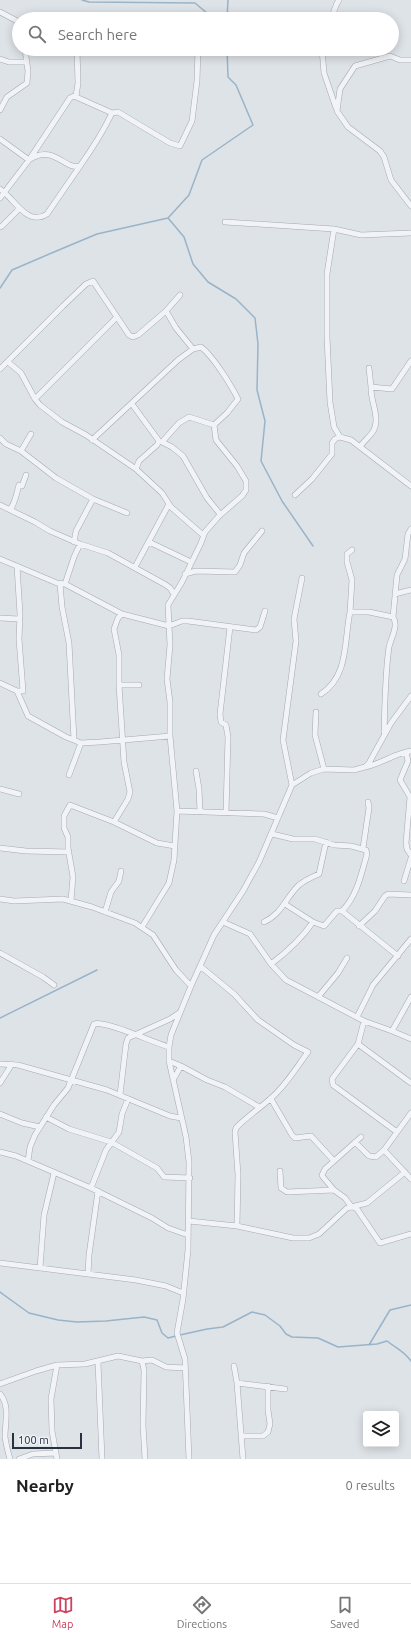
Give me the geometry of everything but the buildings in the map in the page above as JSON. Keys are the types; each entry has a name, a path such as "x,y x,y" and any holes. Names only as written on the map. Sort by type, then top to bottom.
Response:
{"street":[{"path":"333,12 336,3 340,0"},
{"path":"0,12 12,18"},
{"path":"0,110 7,97 27,83 26,56"},
{"path":"76,96 78,83 77,56"},
{"path":"0,198 2,191 29,160 70,98 76,96 112,113 118,112 170,143 180,146 192,121 197,81 198,56"},
{"path":"321,56 324,73 337,111 348,127 380,151 384,157 391,180 411,206"},
{"path":"337,111 340,89 355,66 374,62 390,56 400,60 411,60"},
{"path":"0,59 9,62 26,62"},
{"path":"2,191 19,209 31,217 41,218 47,214 104,130 112,113"},
{"path":"0,139 29,160"},
{"path":"29,160 39,154 57,157 74,167 80,166"},
{"path":"0,227 19,209"},
{"path":"225,222 334,229 361,235 411,233"},
{"path":"334,229 327,274 327,337 330,402 334,427 340,438"},
{"path":"0,369 86,284 94,281 130,335 136,337 166,311 180,295"},
{"path":"166,311 176,328 193,349"},
{"path":"35,399 117,317"},
{"path":"92,440 178,360 193,349 201,347 216,364 238,399 214,426"},
{"path":"371,387 392,389 411,361"},
{"path":"8,362 21,373 35,399 62,422 136,469 162,493 169,504 204,535"},
{"path":"360,447 372,433 375,426 376,417 369,368"},
{"path":"132,404 160,442 172,447 183,456 208,498 220,514"},
{"path":"136,469 139,461 179,422 189,417 214,426"},
{"path":"142,928 169,883 175,846 177,811 170,736 170,702 166,679 170,645 168,605 202,543 207,528 220,514 242,496 246,490 246,481 237,466 216,440 214,426"},
{"path":"21,451 32,434"},
{"path":"0,438 6,444 21,451 56,478 93,499 127,513"},
{"path":"295,495 312,479 332,454 332,443 334,438 351,440 411,486"},
{"path":"10,510 16,499 16,493 19,486 22,486 26,475"},
{"path":"74,542 76,531 93,499"},
{"path":"135,567 169,504"},
{"path":"0,505 35,522 50,532 74,542 108,553 166,585 174,594"},
{"path":"384,734 388,655 395,623 393,618 397,575 405,559 408,534 411,529"},
{"path":"185,574 196,571 235,572 240,565 244,552 262,531"},
{"path":"149,542 191,562"},
{"path":"74,740 69,643 62,607 62,584 80,544"},
{"path":"321,694 330,688 337,678 344,656 350,612 352,580 346,560 347,554 352,550"},
{"path":"0,559 62,584 122,614 169,626 182,621 188,621 259,629 264,611"},
{"path":"17,566 23,707"},
{"path":"189,1459 185,1368 183,1352 177,1336 183,1293 188,1234 190,1178 188,1149 169,1060 169,1047 171,1035 179,1013 214,935 247,885 272,834 292,785 283,735 296,641 294,619 302,578"},
{"path":"395,594 411,590"},
{"path":"350,612 368,612 393,618"},
{"path":"114,822 128,799 130,792 124,762 119,685 119,655 114,629 118,618 122,614"},
{"path":"0,618 19,619"},
{"path":"226,813 228,736 226,725 222,722 220,714 230,626"},
{"path":"0,683 17,691 23,691"},
{"path":"119,685 139,685"},
{"path":"17,691 25,712 32,719 66,738 81,743 170,736"},
{"path":"365,767 369,763 393,719 411,696"},
{"path":"316,712 315,735 324,769"},
{"path":"69,775 81,743"},
{"path":"292,785 311,773 324,769 354,770 377,764 408,751 408,761 400,780 410,797 406,843 407,849 411,854"},
{"path":"196,771 200,789 200,812"},
{"path":"0,789 19,794"},
{"path":"362,848 369,808 368,802"},
{"path":"71,900 73,877 68,837 64,828 64,816 68,806 73,805 114,822 157,843 175,846"},
{"path":"177,811 264,814 278,818"},
{"path":"272,834 293,839 315,840 362,848 366,850 367,854 355,894 350,903 342,911 337,911 324,926 313,922 285,904"},
{"path":"264,922 272,918 299,885 318,874 326,842"},
{"path":"0,848 26,852 69,852"},
{"path":"404,881 411,858"},
{"path":"105,912 111,892 119,881 121,871"},
{"path":"359,926 375,911 388,894 411,895"},
{"path":"0,899 14,900 63,898 105,912 142,928 153,936 176,970 191,986"},
{"path":"342,911 398,956"},
{"path":"223,922 250,934 271,964 286,980 364,1022 392,1030 411,1039"},
{"path":"271,964 283,955 307,931 313,922"},
{"path":"357,1017 373,985 411,939"},
{"path":"0,953 38,974 54,985"},
{"path":"318,997 338,973 347,958"},
{"path":"200,966 234,994 258,1020 294,1045 308,1052 271,1099 259,1107 240,1124 235,1132 238,1175 237,1226"},
{"path":"392,1030 411,997"},
{"path":"120,1095 128,1038 170,1019 179,1013"},
{"path":"364,1022 358,1044 334,1076 332,1082 333,1086 398,1132"},
{"path":"28,1161 32,1142 46,1117 68,1088 94,1024 98,1023 134,1034 154,1043 169,1047"},
{"path":"358,1044 411,1083"},
{"path":"169,1060 207,1080 225,1086 259,1107"},
{"path":"0,1064 18,1064 120,1095 170,1116 181,1118"},
{"path":"0,1083 12,1064"},
{"path":"173,1080 181,1066"},
{"path":"91,1188 106,1150 119,1132 122,1114 128,1099"},
{"path":"271,1099 295,1138 311,1136 334,1161"},
{"path":"0,1114 22,1123 40,1127"},
{"path":"355,1142 373,1158 376,1157 384,1150 411,1115"},
{"path":"46,1117 69,1129 111,1142 157,1168 164,1177 190,1178"},
{"path":"361,1138 325,1169 322,1175 334,1190 345,1198 351,1206 357,1209 380,1243 411,1234"},
{"path":"384,1150 411,1180"},
{"path":"0,1152 28,1161 98,1191 173,1230 188,1234"},
{"path":"280,1171 281,1188 287,1192 334,1190"},
{"path":"189,1221 237,1226 293,1238 309,1238 319,1234 339,1214 351,1206 358,1206 367,1203 405,1172"},
{"path":"40,1268 44,1215 54,1173"},
{"path":"88,1274 89,1255 98,1191"},
{"path":"0,1263 166,1286 183,1293"},
{"path":"0,1384 57,1365 98,1362 118,1356 142,1361 152,1360 166,1367 185,1368"},
{"path":"142,1361 144,1370 144,1459"},
{"path":"98,1362 102,1459"},
{"path":"57,1365 51,1399 52,1431 57,1459"},
{"path":"234,1366 237,1383 243,1459"},
{"path":"237,1383 285,1389"},
{"path":"242,1436 263,1436 268,1432 270,1424 268,1410 268,1386"},
{"path":"0,1394 5,1399 5,1438 10,1459"},
{"path":"19,1459 33,1454 56,1453"}],"waterway":[{"path":"82,0 89,2 195,3 206,12"},
{"path":"227,12 228,0"},
{"path":"0,288 12,270 97,234 168,218 189,195 202,160 253,125 236,85 228,77 227,56"},
{"path":"168,218 184,237 193,264 208,282 236,299 255,318 258,344 257,390 265,421 261,461 282,501 313,546"},
{"path":"0,1018 97,970"},
{"path":"0,1292 29,1313 58,1320 77,1322 144,1317 157,1320 162,1333 168,1338 176,1336"},
{"path":"369,1345 390,1310 411,1305"},
{"path":"180,1335 223,1327 252,1312 265,1315 280,1326 286,1334 292,1337 318,1338 338,1347 377,1344 387,1341 403,1352 411,1361"}]}
